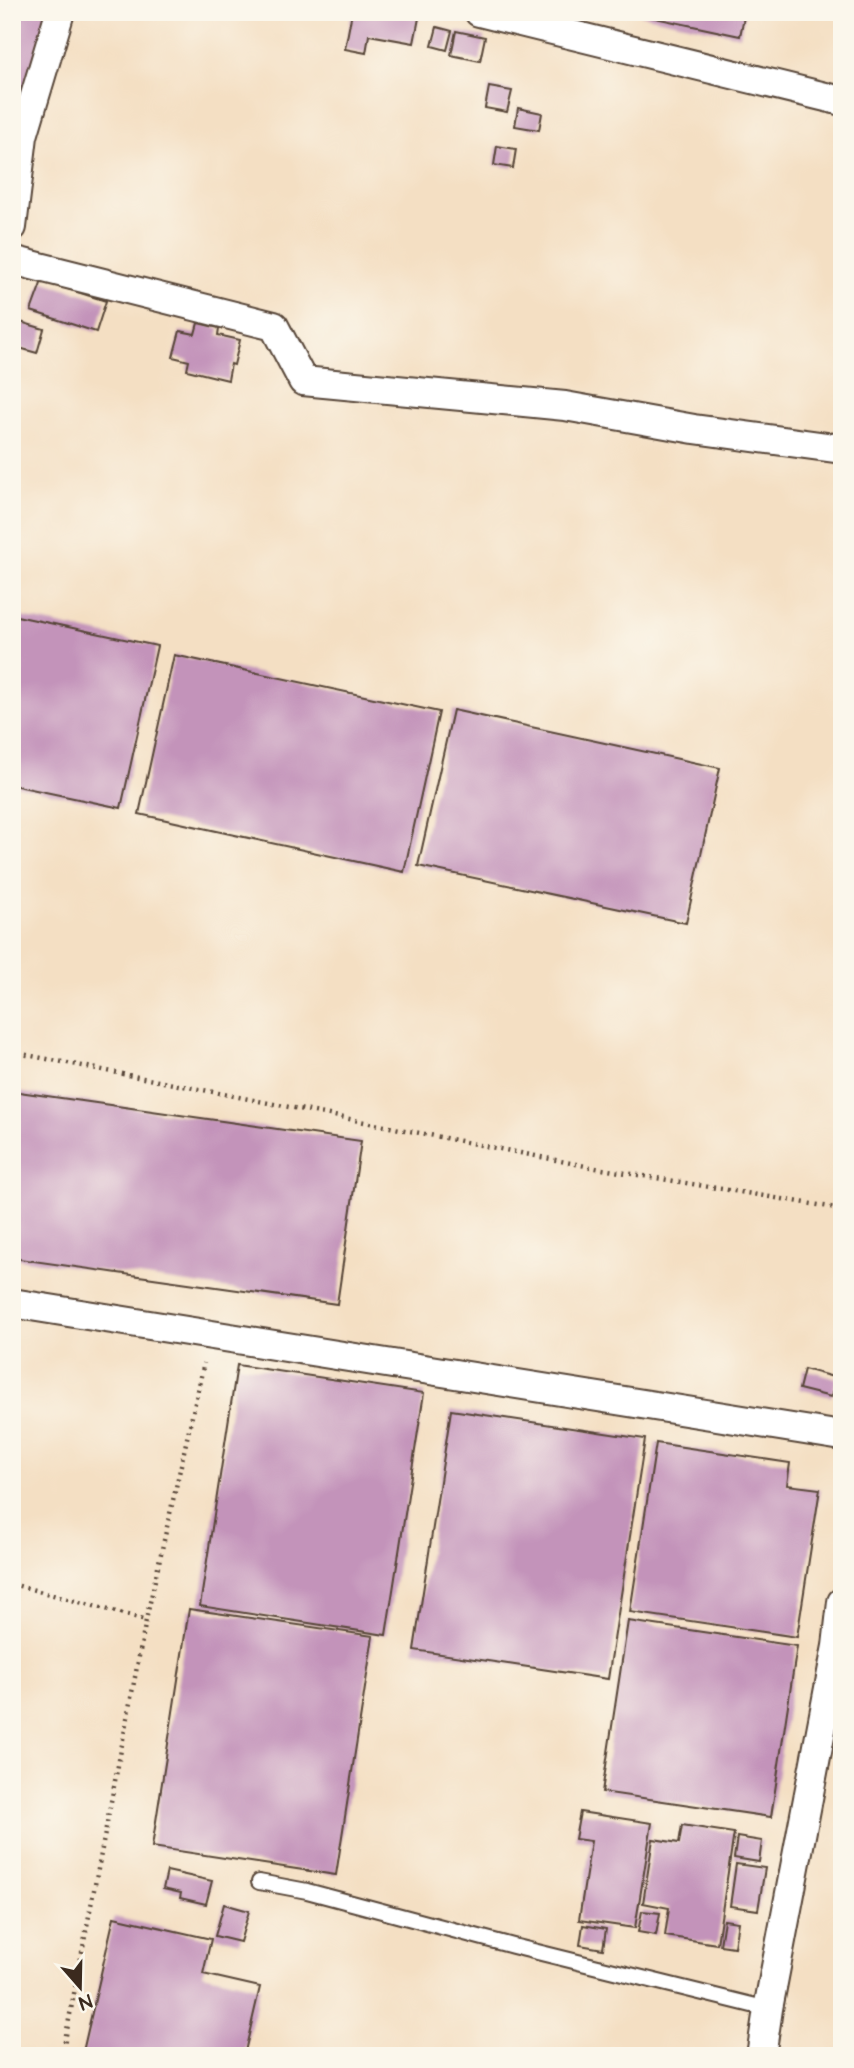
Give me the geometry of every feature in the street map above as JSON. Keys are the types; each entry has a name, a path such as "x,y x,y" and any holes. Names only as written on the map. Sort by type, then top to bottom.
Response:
{"street":[{"path":"12,227 23,136 60,12"},
{"path":"479,12 842,101"},
{"path":"12,260 274,326 303,381 565,405 694,429 842,449"},
{"path":"12,1303 842,1436"},
{"path":"761,2056 837,1646 842,1602"}],"lane":[{"path":"259,1882 307,1891 513,1946 768,2009"}],"path":[{"path":"12,1052 596,1168 842,1209"},
{"path":"62,2056 146,1620 210,1335"},
{"path":"12,1584 146,1620"}],"building":[{"path":"12,12 48,12 29,94 12,90"},
{"path":"352,12 384,12 419,18 414,43 369,35 366,53 345,49"},
{"path":"641,12 745,12 740,36 641,15"},
{"path":"437,27 452,31 447,50 432,46"},
{"path":"456,31 485,37 480,61 451,55"},
{"path":"489,87 512,91 507,112 485,108"},
{"path":"518,108 542,113 539,130 515,126"},
{"path":"497,146 516,149 513,168 494,165"},
{"path":"42,281 106,301 96,332 31,311"},
{"path":"17,321 44,329 37,353 12,346"},
{"path":"198,323 219,328 218,335 240,340 228,380 187,370 189,361 173,357 180,331 195,334"},
{"path":"12,615 157,646 121,808 12,785"},
{"path":"174,655 439,712 404,872 139,814"},
{"path":"453,710 720,768 686,923 418,866"},
{"path":"12,1091 361,1141 337,1304 12,1258"},
{"path":"237,1365 424,1393 386,1635 200,1606"},
{"path":"804,1369 837,1378 831,1397 799,1389"},
{"path":"451,1410 645,1439 608,1679 414,1650"},
{"path":"656,1443 790,1463 787,1485 820,1489 797,1637 630,1612"},
{"path":"189,1609 373,1636 336,1875 152,1847"},
{"path":"628,1621 797,1646 771,1817 602,1792"},
{"path":"580,1812 652,1823 635,1928 579,1920 591,1841 575,1839"},
{"path":"682,1825 734,1833 717,1944 665,1936 669,1908 643,1903 653,1839 679,1843"},
{"path":"737,1837 762,1841 759,1862 734,1858"},
{"path":"736,1864 765,1868 758,1910 730,1906"},
{"path":"167,1871 212,1881 206,1904 180,1898 181,1893 163,1889"},
{"path":"224,1904 249,1911 240,1942 215,1936"},
{"path":"642,1911 660,1913 656,1935 638,1932"},
{"path":"114,1917 211,1939 203,1974 260,1987 244,2056 82,2056"},
{"path":"724,1920 738,1922 734,1947 720,1945"},
{"path":"583,1925 606,1929 603,1949 580,1945"}]}
